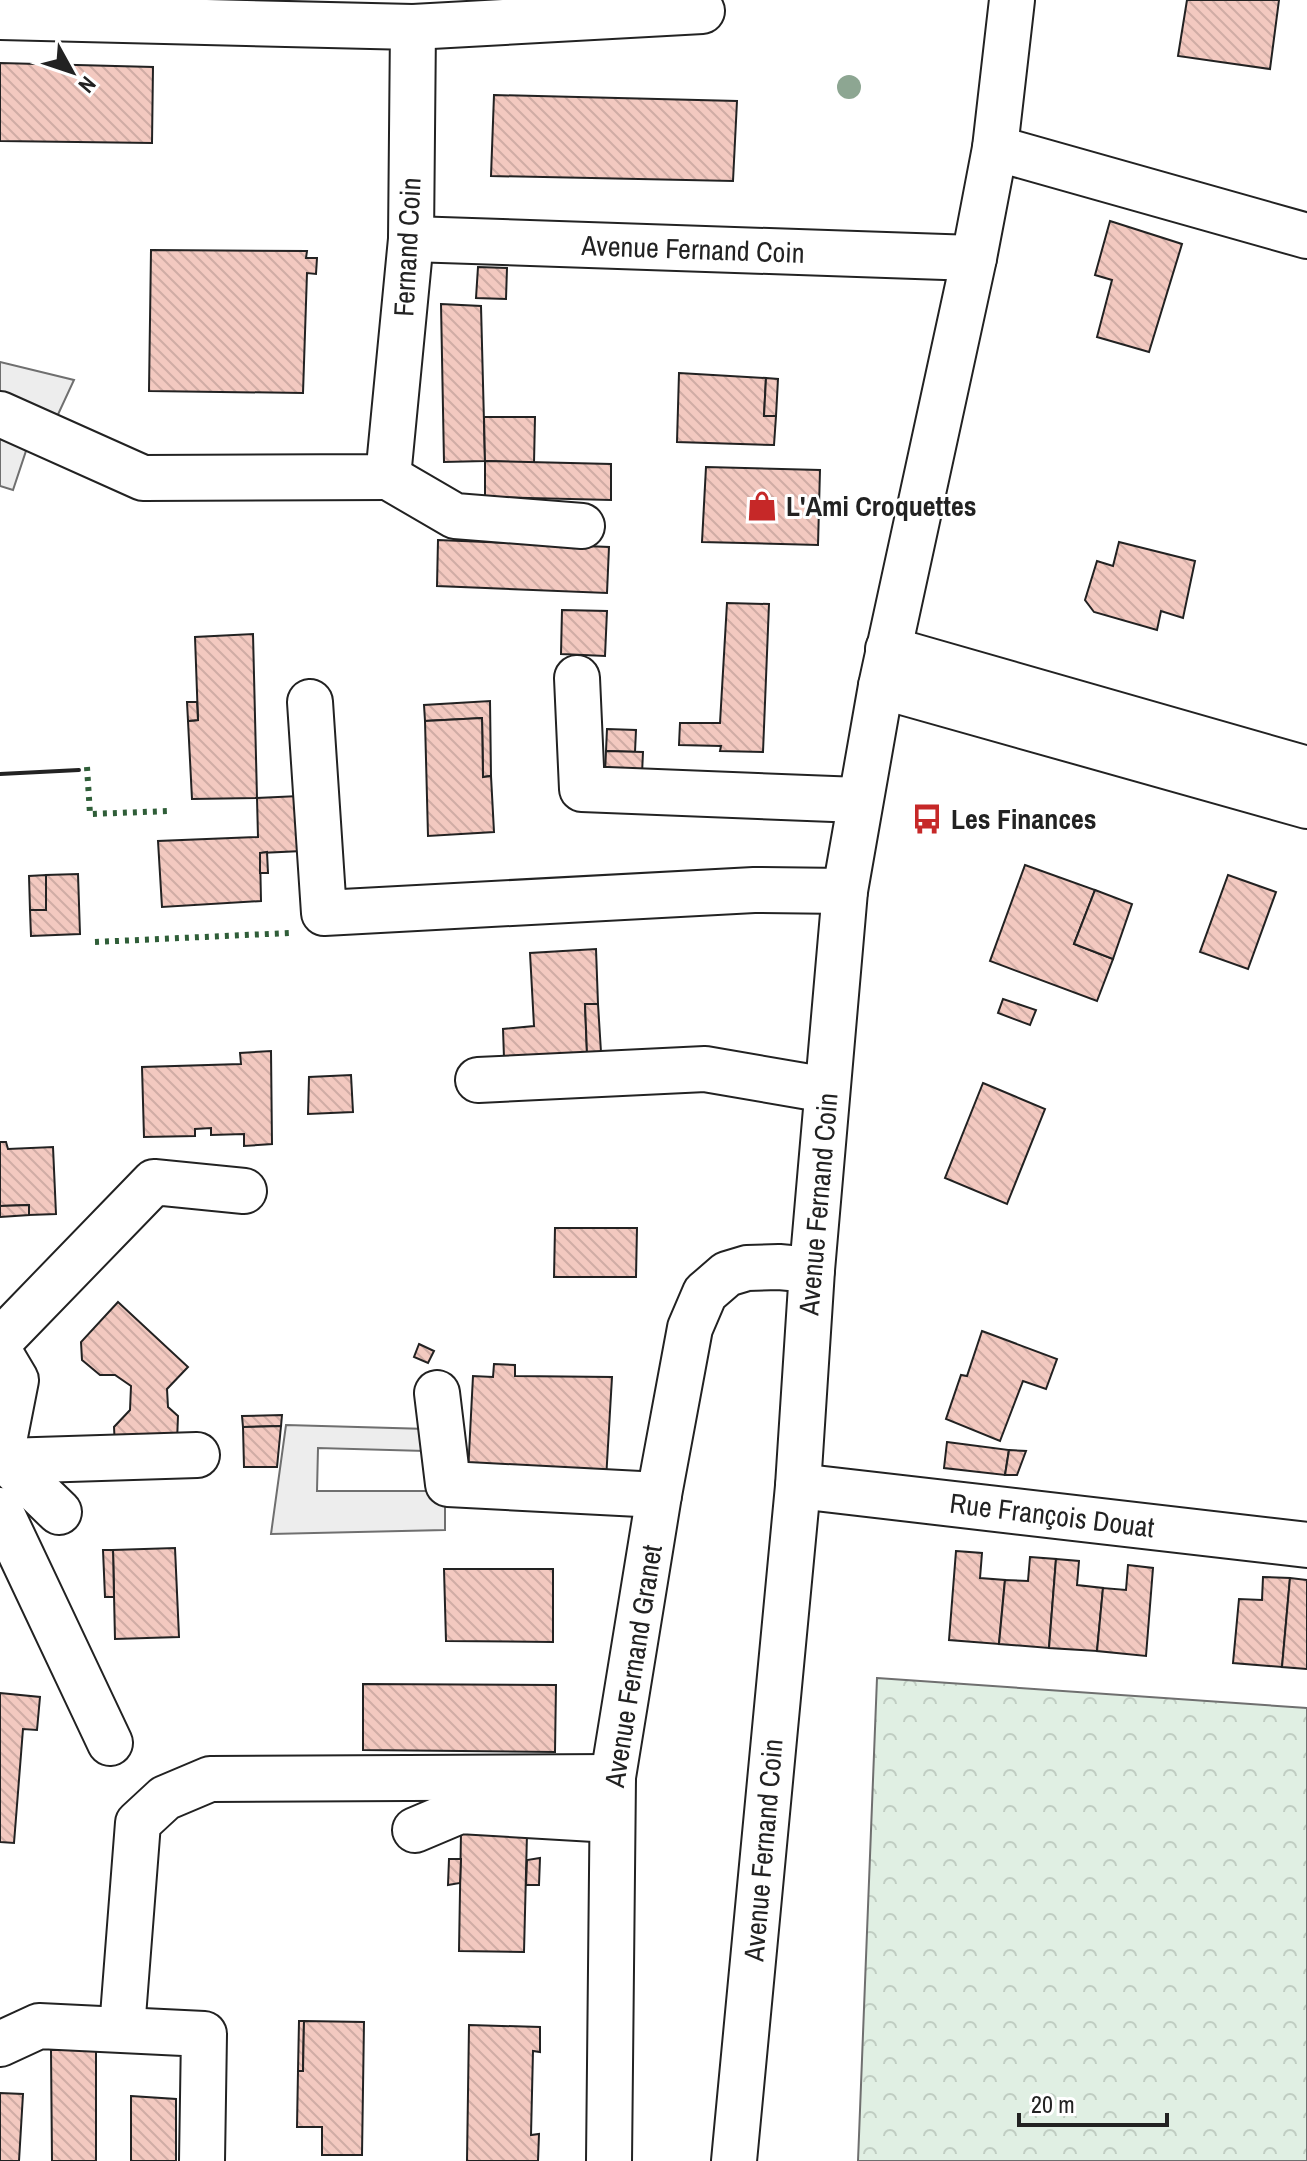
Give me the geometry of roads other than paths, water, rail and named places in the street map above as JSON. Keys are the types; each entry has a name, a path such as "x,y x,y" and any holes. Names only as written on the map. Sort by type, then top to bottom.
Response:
{"street":[{"path":"0,0 0,17 413,27 702,11"},
{"name":"Avenue Fernand Coin","path":"734,2161 798,1486 812,1270 845,891 884,667 974,258 995,148 1012,0"},
{"name":"Fernand Coin","path":"388,477 411,239 413,27"},
{"path":"995,148 1307,236"},
{"name":"Avenue Fernand Coin","path":"411,239 974,258"},
{"path":"0,414 143,478 388,477 455,516 582,526"},
{"path":"884,667 1287,764 1307,736"},
{"path":"884,667 1307,806"},
{"path":"577,678 582,789 859,800"},
{"path":"310,702 324,913 754,890 845,891"},
{"path":"478,1080 705,1069 827,1090"},
{"path":"0,1341 154,1182 244,1191"},
{"name":"Avenue Fernand Granet","path":"609,2161 613,1777 690,1328 705,1293 727,1274 747,1268 812,1270"},
{"path":"0,1353 16,1380 2,1452"},
{"path":"437,1393 448,1484 659,1495"},
{"path":"2,1452 197,1455"},
{"path":"2,1452 59,1512"},
{"name":"Rue François Douat","path":"798,1486 1307,1545"},
{"path":"0,1510 110,1743"},
{"path":"122,2029 138,1823 165,1798 210,1779 613,1777"},
{"path":"415,1830 460,1811 612,1820"},
{"path":"0,2044 39,2026 204,2034 202,2161"}],"place":[{"name":"L'Ami Croquettes","path":"762,506"},
{"name":"Les Finances","path":"927,819"}]}
